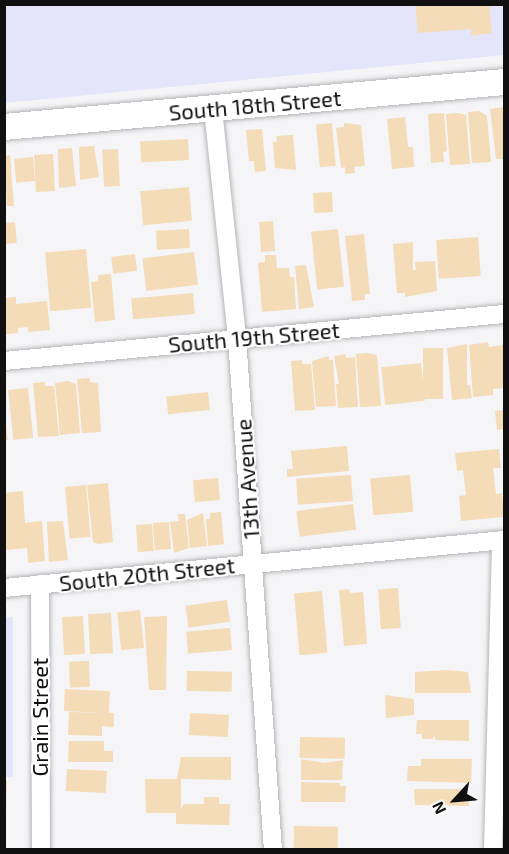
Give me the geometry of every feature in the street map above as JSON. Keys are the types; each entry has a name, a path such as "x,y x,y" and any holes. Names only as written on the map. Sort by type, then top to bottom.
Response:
{"street":[{"name":"South 18th Street","path":"4,127 504,82"},
{"name":"13th Avenue","path":"213,109 237,338 273,849"},
{"name":"South 19th Street","path":"4,361 504,314"},
{"name":"South 20th Street","path":"4,588 503,540"},
{"path":"494,849 503,540"},
{"name":"Grain Street","path":"40,584 41,849"}],"shaded area":[{"path":"5,5 504,5 504,55 5,103"},
{"path":"5,617 13,617 13,777 5,777"}],"building":[{"path":"415,4 489,4 492,33 471,36 471,29 418,33"},
{"path":"504,107 504,159 496,159 490,109"},
{"path":"479,111 487,116 491,162 472,163 468,112"},
{"path":"444,113 447,151 443,152 444,162 431,163 428,114"},
{"path":"446,114 466,115 470,164 450,165"},
{"path":"405,117 408,147 413,147 414,167 392,169 387,119"},
{"path":"332,123 336,166 320,167 316,124"},
{"path":"344,123 361,125 365,166 354,167 355,173 345,174 345,167 341,168 336,128 344,127"},
{"path":"262,129 266,171 255,172 254,161 249,161 246,130"},
{"path":"293,135 296,170 275,168 273,142 277,142 276,136"},
{"path":"188,139 189,160 141,162 140,142"},
{"path":"94,146 99,177 80,180 79,147"},
{"path":"72,148 76,186 59,188 58,149"},
{"path":"118,149 120,186 104,187 102,150"},
{"path":"53,154 55,191 36,192 34,155"},
{"path":"10,155 14,206 7,206 4,156"},
{"path":"33,157 35,181 16,183 14,159"},
{"path":"189,187 192,221 143,225 140,191"},
{"path":"332,192 333,212 314,213 313,193"},
{"path":"273,221 275,251 261,252 259,222"},
{"path":"15,222 17,243 6,244 4,223"},
{"path":"189,229 190,248 157,250 156,231"},
{"path":"338,229 344,287 317,290 311,232"},
{"path":"364,234 370,294 365,294 365,300 352,301 345,236"},
{"path":"478,237 481,276 439,279 436,240"},
{"path":"413,242 413,270 416,270 415,262 435,261 437,291 405,297 405,293 397,293 393,244"},
{"path":"86,249 91,308 50,311 45,253"},
{"path":"194,252 198,285 146,291 142,258"},
{"path":"135,254 137,271 113,274 111,257"},
{"path":"265,255 276,255 277,268 289,268 290,277 294,277 296,309 262,312 258,263 265,262"},
{"path":"306,265 314,307 299,309 295,266"},
{"path":"111,274 115,320 95,322 91,282 98,281 98,275"},
{"path":"193,293 195,314 133,319 131,298"},
{"path":"16,297 16,304 47,301 50,330 28,332 28,327 18,328 18,333 6,334 4,298"},
{"path":"488,342 489,347 504,345 504,388 493,389 493,395 473,397 469,345"},
{"path":"467,344 467,385 470,385 472,398 452,400 447,348"},
{"path":"423,348 443,348 443,399 423,399"},
{"path":"346,354 346,358 355,357 358,407 338,408 336,384 339,384 334,356"},
{"path":"356,354 377,355 381,406 360,407"},
{"path":"329,356 329,360 333,360 336,406 316,407 312,361"},
{"path":"302,360 302,364 311,364 315,410 295,411 291,361"},
{"path":"421,363 425,401 385,405 381,367"},
{"path":"90,378 90,382 98,383 101,432 82,433 77,379"},
{"path":"68,381 76,384 80,433 60,435 55,383"},
{"path":"45,382 45,386 54,386 59,436 38,437 33,383"},
{"path":"28,388 33,438 13,440 8,390"},
{"path":"208,392 210,410 168,414 166,396"},
{"path":"504,410 504,429 497,430 495,411"},
{"path":"4,423 6,423 8,440 4,440"},
{"path":"347,446 349,471 287,477 287,469 293,469 291,451"},
{"path":"499,449 501,468 493,468 496,494 502,493 504,517 461,521 459,496 466,495 463,470 457,471 455,453"},
{"path":"351,475 353,501 298,505 296,479"},
{"path":"410,475 413,512 373,515 370,478"},
{"path":"218,478 220,500 195,502 193,480"},
{"path":"108,483 113,542 98,544 93,542 87,485"},
{"path":"86,485 91,537 70,539 65,487"},
{"path":"23,491 25,523 42,521 45,561 28,563 27,548 6,550 4,493"},
{"path":"353,504 356,530 300,537 296,511"},
{"path":"221,512 224,544 208,546 206,519 210,519 210,513"},
{"path":"203,513 207,546 190,548 187,520"},
{"path":"178,514 185,514 189,548 174,553 170,522 179,521"},
{"path":"63,521 68,560 49,562 47,522"},
{"path":"169,522 171,549 155,550 153,523"},
{"path":"152,524 154,551 138,552 136,525"},
{"path":"398,588 401,628 381,629 378,589"},
{"path":"349,589 350,593 363,592 367,644 344,646 339,590"},
{"path":"322,591 327,653 300,655 294,593"},
{"path":"227,600 230,622 188,628 185,606"},
{"path":"140,610 144,648 121,650 117,612"},
{"path":"111,613 113,653 90,654 88,614"},
{"path":"83,616 85,654 64,655 62,617"},
{"path":"167,616 166,690 149,690 144,617"},
{"path":"230,628 232,650 188,654 186,632"},
{"path":"89,661 90,687 70,688 69,662"},
{"path":"447,670 468,672 471,693 415,693 415,672"},
{"path":"187,671 232,672 232,692 187,691"},
{"path":"65,689 110,691 109,713 64,711"},
{"path":"385,695 414,699 414,715 386,718"},
{"path":"69,712 114,713 114,727 102,726 102,736 68,735"},
{"path":"190,713 229,715 228,737 189,735"},
{"path":"417,720 469,720 469,741 436,740 434,736 433,739 422,739 422,734 416,734"},
{"path":"300,737 345,738 345,759 300,758"},
{"path":"69,741 104,741 104,751 113,751 113,762 68,762"},
{"path":"181,757 231,757 231,780 181,779 181,809 184,804 204,804 204,797 219,797 219,804 230,804 229,825 176,824 176,813 146,813 145,779 177,779"},
{"path":"301,759 325,763 343,760 342,780 301,780"},
{"path":"421,759 472,759 471,783 407,781 408,766 421,766"},
{"path":"67,769 107,771 106,793 66,791"},
{"path":"4,781 7,781 6,817 4,817"},
{"path":"301,782 340,783 340,786 346,786 345,802 301,802"},
{"path":"414,789 464,789 469,796 469,806 415,805"},
{"path":"294,826 338,827 338,850 294,849"}]}
